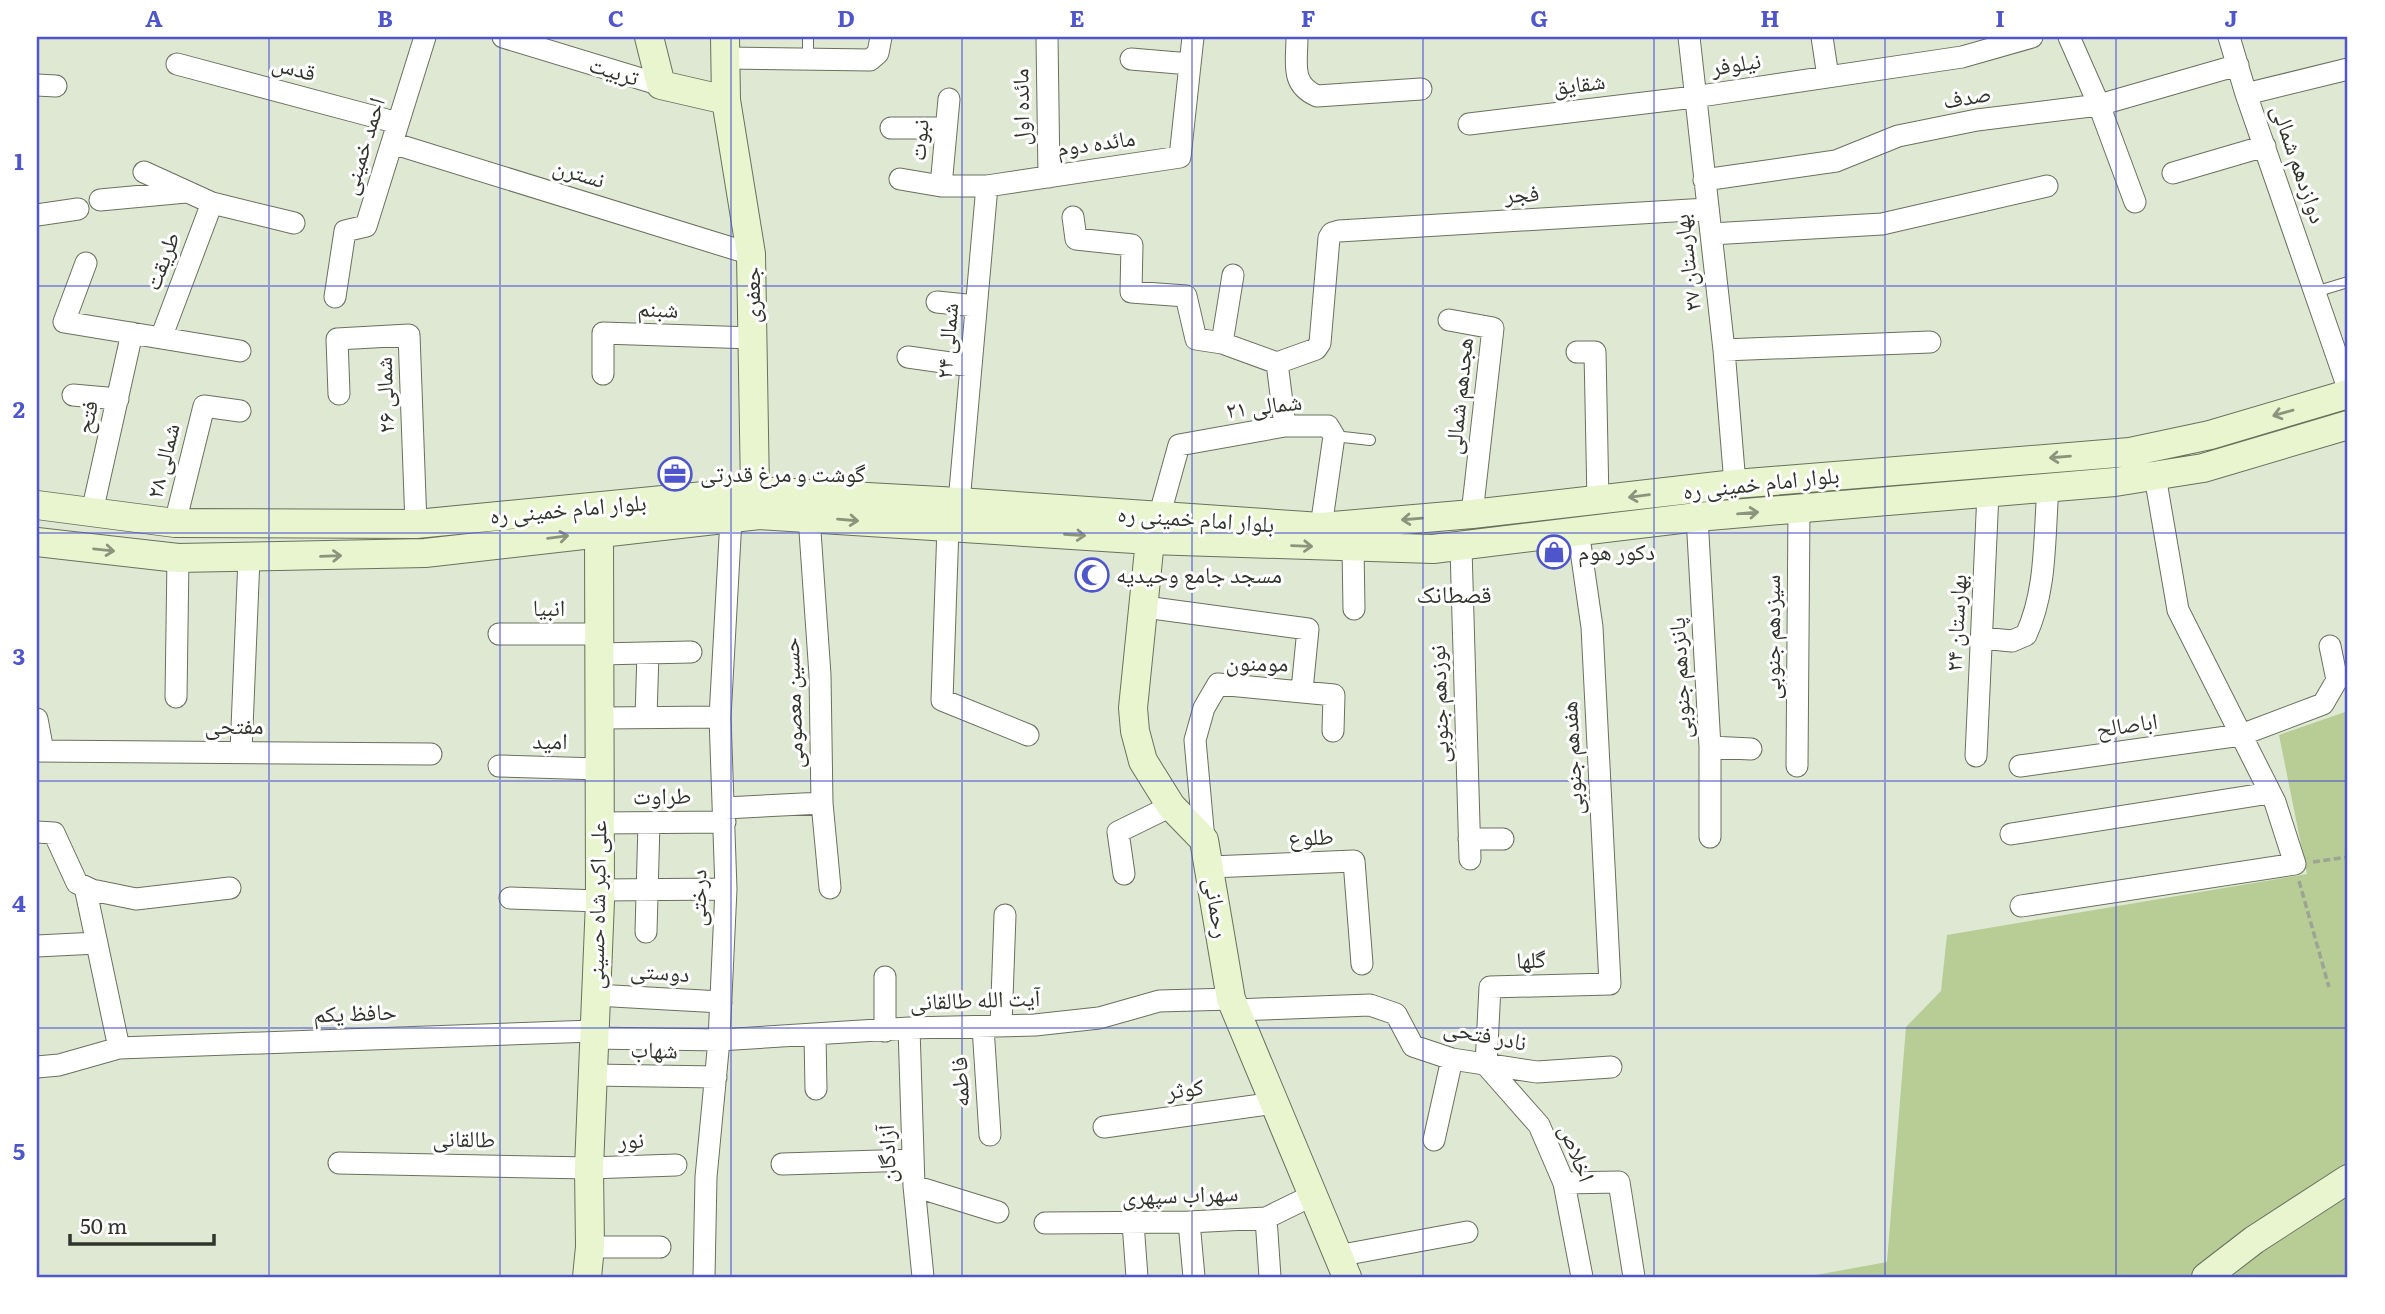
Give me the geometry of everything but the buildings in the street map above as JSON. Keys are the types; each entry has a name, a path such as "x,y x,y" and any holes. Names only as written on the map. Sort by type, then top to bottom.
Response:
{"main road":[{"path":"649,37 661,85"},
{"name":"جعفری","path":"725,48 726,100 751,254 755,491"},
{"name":"تربیت","path":"661,85 726,100"},
{"name":"بلوار امام خمینی ره","path":"1155,529 1321,527 1598,501 1735,484 2130,452 2210,435 2348,394"},
{"name":"بلوار امام خمینی ره","path":"37,505 175,523 416,524 755,491 954,514 1155,529 1353,548 1433,550 1697,517 2115,482 2203,468 2348,425"},
{"name":"بلوار امام خمینی ره","path":"37,542 177,558 425,553 759,515 809,517 954,514"},
{"path":"1155,529 1133,708 1135,731 1143,761 1171,806 1207,854"},
{"name":"علی اکبر شاه حسینی","path":"587,1277 590,1247 589,1168 593,1035 600,896 599,532"},
{"name":"رحمانی","path":"1207,854 1233,1004 1342,1267"},
{"path":"2206,1277 2254,1240 2348,1179"}],"street":[{"name":"احمد خمینی","path":"335,298 345,231 366,226 425,37"},
{"name":"تربیت","path":"503,37 661,85"},
{"path":"725,48 808,59 870,60 878,53 881,37"},
{"name":"مائده اول","path":"1047,37 1049,177"},
{"name":"مائده دوم","path":"900,179 941,186 987,186 1180,157 1193,37"},
{"path":"1297,37 1297,81 1304,90 1317,96 1421,89"},
{"name":"بهارستان ۲۷","path":"1689,37 1724,350 1735,484"},
{"path":"1822,37 1828,77"},
{"name":"نیلوفر","path":"1694,97 1962,57 2032,37"},
{"path":"2069,37 2099,105 2135,202"},
{"name":"دوازدهم شمالی","path":"2230,37 2246,94 2348,388"},
{"path":"1131,59 1190,64"},
{"name":"قدس","path":"177,64 395,133"},
{"name":"صدف","path":"1704,180 1836,161 1898,136 1977,120 2099,105 2238,65"},
{"path":"2246,94 2348,69"},
{"name":"شقایق","path":"1469,124 1694,97"},
{"name":"نبوت","path":"941,186 949,99"},
{"path":"891,128 946,128"},
{"name":"نسترن","path":"395,133 751,254"},
{"path":"2173,173 2265,146"},
{"path":"144,172 212,203 294,223"},
{"name":"۲۴ شمالی","path":"987,186 954,514 942,700 1028,735"},
{"path":"1711,234 1882,224 2048,186"},
{"path":"100,200 188,192"},
{"name":"طریقت","path":"161,338 212,203"},
{"path":"37,215 79,209"},
{"name":"فجر","path":"1277,363 1316,349 1320,343 1329,238 1332,233 1707,209"},
{"path":"1073,217 1076,239 1132,245 1131,292 1186,296 1195,339 1222,343 1277,363 1285,426"},
{"path":"86,263 64,322 240,351"},
{"path":"1222,343 1233,275"},
{"path":"937,302 976,306"},
{"name":"هجدهم شمالی","path":"1449,320 1493,328 1472,514"},
{"name":"فتح","path":"92,512 132,333"},
{"name":"شبنم","path":"603,374 603,333 752,338"},
{"name":"۲۶ شمالی","path":"339,394 337,339 409,335 416,524"},
{"path":"1724,350 1930,342"},
{"path":"1577,352 1595,352 1598,501"},
{"path":"908,357 971,366"},
{"path":"73,396 118,399"},
{"name":"۲۸ شمالی","path":"175,523 204,406 240,411"},
{"name":"۲۱ شمالی","path":"1155,529 1179,445 1285,426 1328,426 1334,436"},
{"path":"1321,527 1334,436"},
{"path":"2021,906 2295,864 2270,793 2178,610 2155,476"},
{"path":"1981,638 2012,641 2026,635 2033,620 2041,592 2048,488"},
{"name":"بهارستان ۲۴","path":"1976,756 1988,493"},
{"name":"سیزدهم جنوبی","path":"1797,766 1799,509"},
{"name":"حسین معصومی","path":"809,517 820,675 822,803 830,888"},
{"name":"پانزدهم جنوبی","path":"1697,517 1710,747 1710,837"},
{"name":"درختی","path":"704,1277 706,1177 719,1040 726,890 720,717 731,519"},
{"name":"هفدهم جنوبی","path":"1578,530 1592,627 1610,984"},
{"path":"1353,548 1354,609"},
{"name":"نوزدهم جنوبی","path":"1461,548 1470,849 1503,839"},
{"path":"176,697 177,558"},
{"path":"241,752 249,558"},
{"path":"1145,607 1308,629 1302,690"},
{"name":"انبیا","path":"499,634 599,644 648,653 691,652"},
{"name":"اباصالح","path":"2020,766 2241,735 2323,704 2337,680 2330,646"},
{"path":"646,717 648,653"},
{"name":"مومنون","path":"1207,854 1195,740 1204,708 1218,684 1334,695 1333,731"},
{"path":"599,718 720,717"},
{"path":"37,719 40,751"},
{"path":"1710,747 1751,749"},
{"name":"مفتحی","path":"40,751 431,754"},
{"name":"امید","path":"499,766 599,769"},
{"path":"2011,834 2270,793"},
{"name":"طراوت","path":"599,823 649,822 822,803"},
{"path":"1124,874 1118,832 1171,806"},
{"path":"646,932 649,822"},
{"path":"37,832 54,834 77,883 85,887 136,899 230,888"},
{"name":"طلوع","path":"1207,854 1354,861 1362,964"},
{"path":"85,887 119,1048"},
{"path":"510,898 600,896 648,890 726,890"},
{"name":"فاطمه","path":"990,1135 992,1027 1005,915"},
{"path":"37,946 97,943"},
{"path":"885,977 885,1031"},
{"name":"گلها","path":"1486,1065 1490,987 1610,984"},
{"name":"دوستی","path":"595,995 721,1003"},
{"name":"آیت الله طالقانی","path":"719,1040 909,1028 1035,1025 1099,1018 1159,1001 1233,1004"},
{"name":"نادر فتحی","path":"1233,1004 1370,1005 1396,1014 1413,1046 1452,1059 1536,1072 1611,1067"},
{"name":"آزادگان","path":"909,1028 914,1186 923,1277"},
{"name":"حافظ یکم","path":"37,1067 59,1065 119,1048 593,1035 719,1040"},
{"path":"815,1035 816,1088"},
{"path":"1434,1140 1452,1059"},
{"name":"اخلاص","path":"1486,1065 1539,1125 1564,1183 1582,1277"},
{"name":"شهاب","path":"593,1075 716,1077"},
{"name":"کوثر","path":"1104,1126 1273,1103"},
{"path":"782,1164 913,1160"},
{"name":"طالقانی","path":"338,1163 589,1168"},
{"name":"نور","path":"589,1168 676,1165"},
{"path":"1564,1183 1619,1182 1634,1277"},
{"path":"914,1186 998,1212"},
{"name":"سهراب سپهری","path":"1045,1223 1189,1222 1266,1218 1311,1196"},
{"path":"1266,1218 1269,1277"},
{"path":"1189,1222 1194,1277"},
{"path":"1133,1223 1137,1277"},
{"path":"1342,1267 1467,1232"},
{"path":"590,1247 660,1247"}],"lane":[{"path":"808,37 808,59"},
{"path":"2315,292 2348,282"},
{"path":"1334,436 1370,440"}],"path":[{"path":"2329,987 2295,864 2348,858"}],"green space":[{"path":"2348,711 2348,1277 1805,1277 1887,1262 1906,1027 1941,991 1947,935 2307,874 2279,735"}],"place":[{"name":"گوشت و مرغ قدرتی","path":"675,474"},
{"name":"دکور هوم","path":"1554,552"},
{"name":"مسجد جامع وحیدیه","path":"1092,575"}],"district":[{"name":"قصطانک","path":"1454,595"}]}
